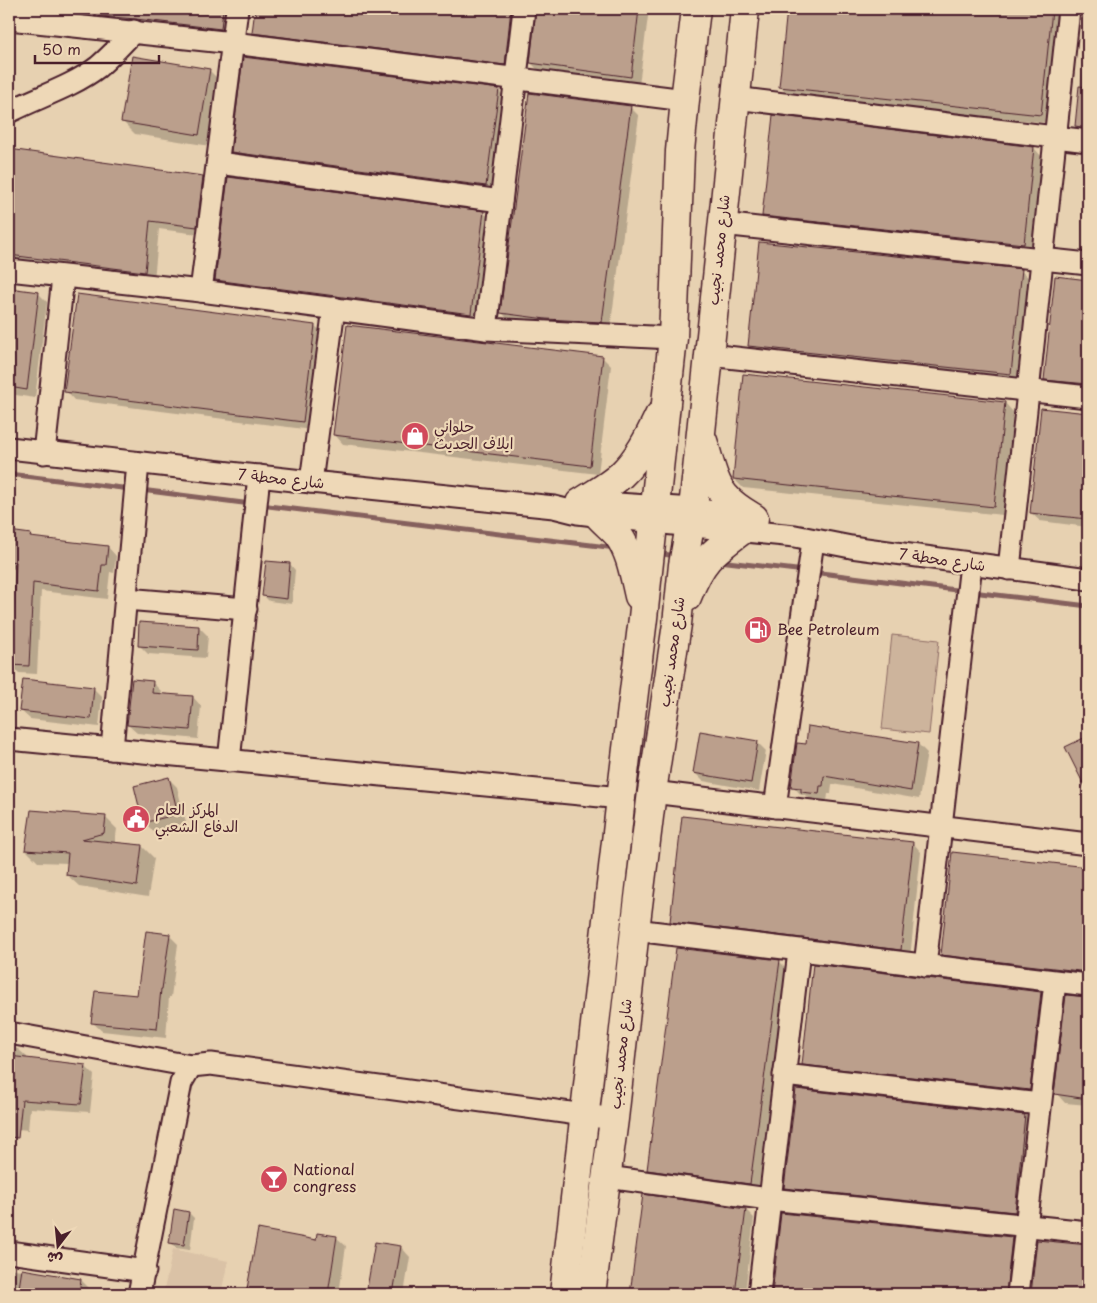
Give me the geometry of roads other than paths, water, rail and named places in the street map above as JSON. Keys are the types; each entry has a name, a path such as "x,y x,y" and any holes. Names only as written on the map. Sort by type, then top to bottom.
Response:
{"main road":[{"name":"شارع محمد نجيب","path":"564,1294 643,618 673,338 680,151 696,9"},
{"name":"شارع محمد نجيب","path":"591,1294 607,1177 652,792 683,565 692,517 744,9"},
{"path":"643,618 632,564 627,551 616,533 577,508 608,486 631,464 648,441 665,403"},
{"path":"676,624 700,568 708,557 747,525 724,495 716,481 700,431"}],"street":[{"path":"201,291 237,9"},
{"path":"486,328 524,9"},
{"path":"1009,569 1069,9"},
{"path":"9,19 134,31 685,100"},
{"path":"9,112 74,82 97,68 134,31"},
{"path":"735,98 1088,141"},
{"path":"218,163 501,201"},
{"path":"722,224 1088,264"},
{"path":"9,270 201,291 486,328 673,338"},
{"path":"44,453 63,277"},
{"path":"310,482 334,308"},
{"path":"708,355 1088,397"},
{"name":"شارع محطة 7","path":"9,448 310,482 577,508 607,503 654,514 779,528 804,538 971,564 1088,579"},
{"path":"112,749 138,463"},
{"path":"229,761 259,476"},
{"path":"775,807 804,538"},
{"path":"925,966 971,564"},
{"path":"126,598 246,610"},
{"path":"9,741 112,749 621,798"},
{"path":"652,792 1088,844"},
{"path":"635,930 1088,985"},
{"path":"759,1294 799,951"},
{"path":"1018,1294 1055,982"},
{"path":"9,1033 191,1066 211,1064 614,1119"},
{"path":"139,1294 181,1084 191,1066"},
{"path":"784,1075 1040,1104"},
{"path":"607,1177 769,1199 1088,1232"},
{"path":"9,1252 145,1270"}],"waterway":[{"path":"9,474 130,489"},
{"path":"141,490 251,504"},
{"path":"260,505 616,548"},
{"path":"657,553 676,556"},
{"path":"719,561 805,571"},
{"path":"813,572 964,591"},
{"path":"972,592 1088,606"}],"place":[{"name":"حلواني ايلاف الحديث","path":"415,436"},
{"name":"Bee Petroleum","path":"758,630"},
{"name":"المركز العام الدفاع الشعبي","path":"136,819"},
{"name":"National congress","path":"274,1179"}]}
